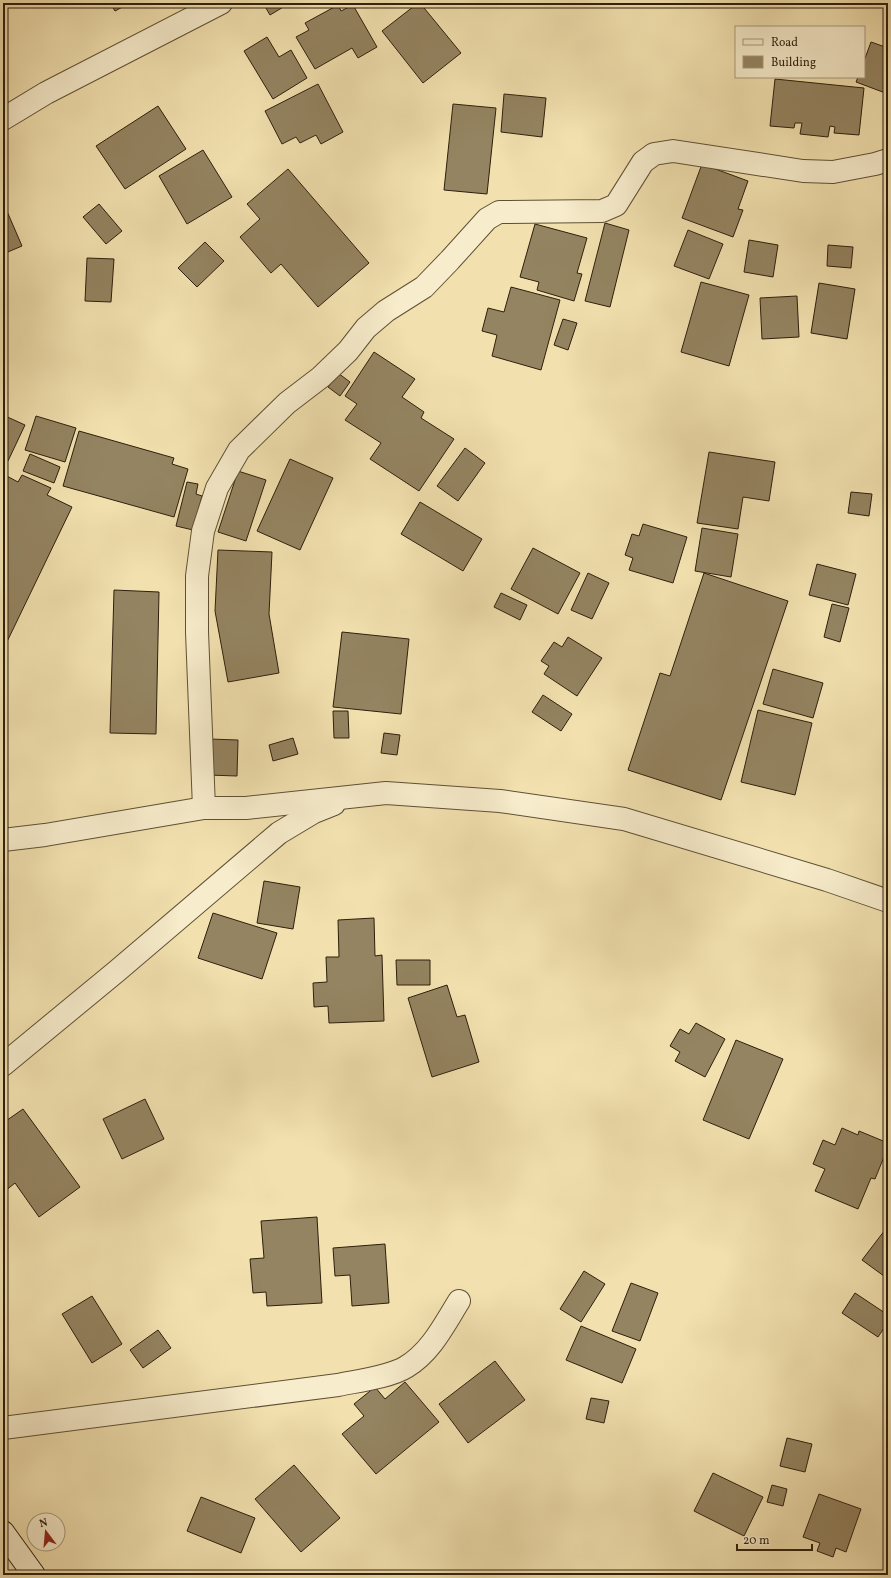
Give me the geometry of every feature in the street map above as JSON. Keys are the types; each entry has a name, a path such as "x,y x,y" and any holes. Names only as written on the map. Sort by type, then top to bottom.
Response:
{"street":[{"path":"3,119 46,92 221,3"},
{"path":"204,808 197,632 197,576 203,532 217,488 239,450 287,403 321,377 348,351 366,328 386,311 424,287 487,218 499,212 602,211 616,205 643,162 654,154 673,151 803,171 833,172 888,160"},
{"path":"3,840 44,835 204,808 246,808 386,793 500,801 624,819 827,880 888,901"},
{"path":"3,1065 117,971 278,832 314,812 350,797"},
{"path":"246,808 260,815 264,826 263,836 255,852"},
{"path":"3,1428 338,1385 379,1377 406,1368 430,1347 459,1301"},
{"path":"3,1532 34,1575"}],"building":[{"path":"110,3 130,3 115,11"},
{"path":"263,3 290,3 270,15"},
{"path":"420,3 461,53 423,83 382,31"},
{"path":"888,3 888,10 884,9"},
{"path":"338,5 341,11 353,5 377,47 358,58 352,48 315,69 296,37 309,30 305,23"},
{"path":"267,37 279,57 291,50 307,78 273,99 244,51"},
{"path":"871,42 888,48 888,94 856,82 858,78 865,78 865,58"},
{"path":"775,79 864,88 859,135 834,133 835,127 830,126 828,137 800,134 802,123 795,123 794,128 770,126"},
{"path":"318,84 343,132 321,144 316,135 300,143 296,137 282,144 265,111"},
{"path":"504,94 546,98 542,137 501,132"},
{"path":"453,104 496,108 487,194 444,190"},
{"path":"158,106 186,149 125,189 96,146"},
{"path":"203,150 232,197 187,224 159,176"},
{"path":"702,164 748,181 738,209 743,210 733,237 682,218"},
{"path":"288,169 369,263 318,307 281,264 271,273 240,237 260,219 247,204"},
{"path":"3,202 22,246 3,254"},
{"path":"99,204 122,231 106,244 83,217"},
{"path":"605,223 629,230 610,307 585,301"},
{"path":"535,224 587,238 577,273 582,274 574,301 537,290 539,282 520,277"},
{"path":"688,230 723,244 709,279 674,266"},
{"path":"749,240 778,245 773,277 744,272"},
{"path":"205,242 224,261 197,287 178,268"},
{"path":"828,245 853,247 851,268 827,266"},
{"path":"87,258 114,259 111,302 85,301"},
{"path":"701,282 749,295 729,366 681,352"},
{"path":"819,283 855,289 847,339 811,333"},
{"path":"511,287 560,300 541,370 492,356 497,335 482,331 488,308 504,312"},
{"path":"797,296 799,337 762,339 760,298"},
{"path":"563,319 577,323 568,350 554,345"},
{"path":"374,352 415,379 402,397 424,412 421,418 454,439 419,491 370,459 381,443 345,420 357,404 345,396"},
{"path":"338,373 350,382 340,396 328,387"},
{"path":"3,415 25,425 8,461 3,459"},
{"path":"36,416 76,428 65,462 25,450"},
{"path":"79,431 174,458 172,464 188,469 174,517 63,486"},
{"path":"465,448 485,463 458,501 437,486"},
{"path":"709,452 775,462 769,501 743,497 738,529 697,523"},
{"path":"30,454 60,467 54,483 23,471"},
{"path":"290,459 333,478 300,550 257,531"},
{"path":"238,471 266,480 246,541 218,532"},
{"path":"3,474 18,482 22,475 51,488 47,495 72,507 3,650"},
{"path":"187,482 198,484 196,494 202,496 193,530 176,526"},
{"path":"851,492 872,494 869,516 848,513"},
{"path":"420,502 482,539 463,571 401,534"},
{"path":"643,524 687,537 673,583 629,570 633,558 625,555 632,534 639,536"},
{"path":"702,528 738,534 731,577 695,571"},
{"path":"533,548 580,573 558,614 511,589"},
{"path":"218,550 272,552 269,614 279,673 228,682 215,611"},
{"path":"817,564 856,574 848,605 809,595"},
{"path":"588,573 609,583 592,619 571,610"},
{"path":"704,573 788,601 721,800 628,770 660,673 670,676"},
{"path":"114,590 159,592 156,734 110,733"},
{"path":"501,593 527,605 520,620 494,607"},
{"path":"832,604 849,608 840,642 824,637"},
{"path":"342,632 409,639 401,714 333,707"},
{"path":"568,637 602,658 577,696 544,674 549,666 541,661 554,642 562,647"},
{"path":"773,669 823,683 813,718 763,704"},
{"path":"543,695 572,714 561,731 532,712"},
{"path":"758,710 812,723 795,795 741,782"},
{"path":"333,711 348,711 349,738 334,738"},
{"path":"384,733 400,735 397,755 381,753"},
{"path":"293,738 298,754 273,761 269,745"},
{"path":"209,739 238,740 237,776 208,775"},
{"path":"264,881 300,887 293,929 257,923"},
{"path":"213,913 277,933 262,979 198,958"},
{"path":"374,918 375,956 382,955 384,1021 329,1023 328,1006 314,1007 313,983 327,982 326,957 339,957 338,920"},
{"path":"396,960 430,960 430,985 397,985"},
{"path":"447,985 457,1017 465,1015 479,1062 432,1077 408,998"},
{"path":"696,1023 725,1039 705,1077 675,1061 680,1052 670,1046 680,1029 689,1034"},
{"path":"736,1040 783,1059 749,1139 703,1120"},
{"path":"145,1099 164,1139 122,1159 103,1119"},
{"path":"23,1109 80,1187 39,1217 15,1183 5,1191 3,1189 3,1123"},
{"path":"842,1128 858,1135 859,1131 888,1143 888,1147 875,1179 871,1178 858,1209 815,1191 825,1169 813,1164 823,1140 835,1145"},
{"path":"317,1217 322,1303 267,1306 266,1292 253,1293 250,1259 264,1258 261,1221"},
{"path":"888,1226 888,1279 862,1260"},
{"path":"385,1244 389,1303 352,1306 350,1275 335,1276 333,1248"},
{"path":"584,1271 605,1284 581,1322 560,1309"},
{"path":"631,1283 658,1293 640,1341 612,1331"},
{"path":"855,1293 888,1315 888,1322 878,1337 842,1313"},
{"path":"92,1296 122,1344 92,1363 62,1314"},
{"path":"581,1326 636,1349 622,1383 566,1360"},
{"path":"158,1330 171,1348 143,1368 130,1350"},
{"path":"495,1361 525,1400 468,1443 439,1404"},
{"path":"405,1382 439,1422 376,1474 342,1434 364,1416 354,1404 375,1387 385,1399"},
{"path":"591,1398 609,1401 604,1423 586,1419"},
{"path":"787,1438 812,1444 805,1472 780,1466"},
{"path":"294,1465 340,1518 301,1552 255,1499"},
{"path":"713,1473 763,1497 744,1536 694,1511"},
{"path":"772,1485 787,1489 783,1506 767,1502"},
{"path":"819,1494 861,1509 846,1552 836,1548 833,1557 817,1551 820,1543 803,1537"},
{"path":"201,1497 255,1518 241,1553 187,1531"}]}
